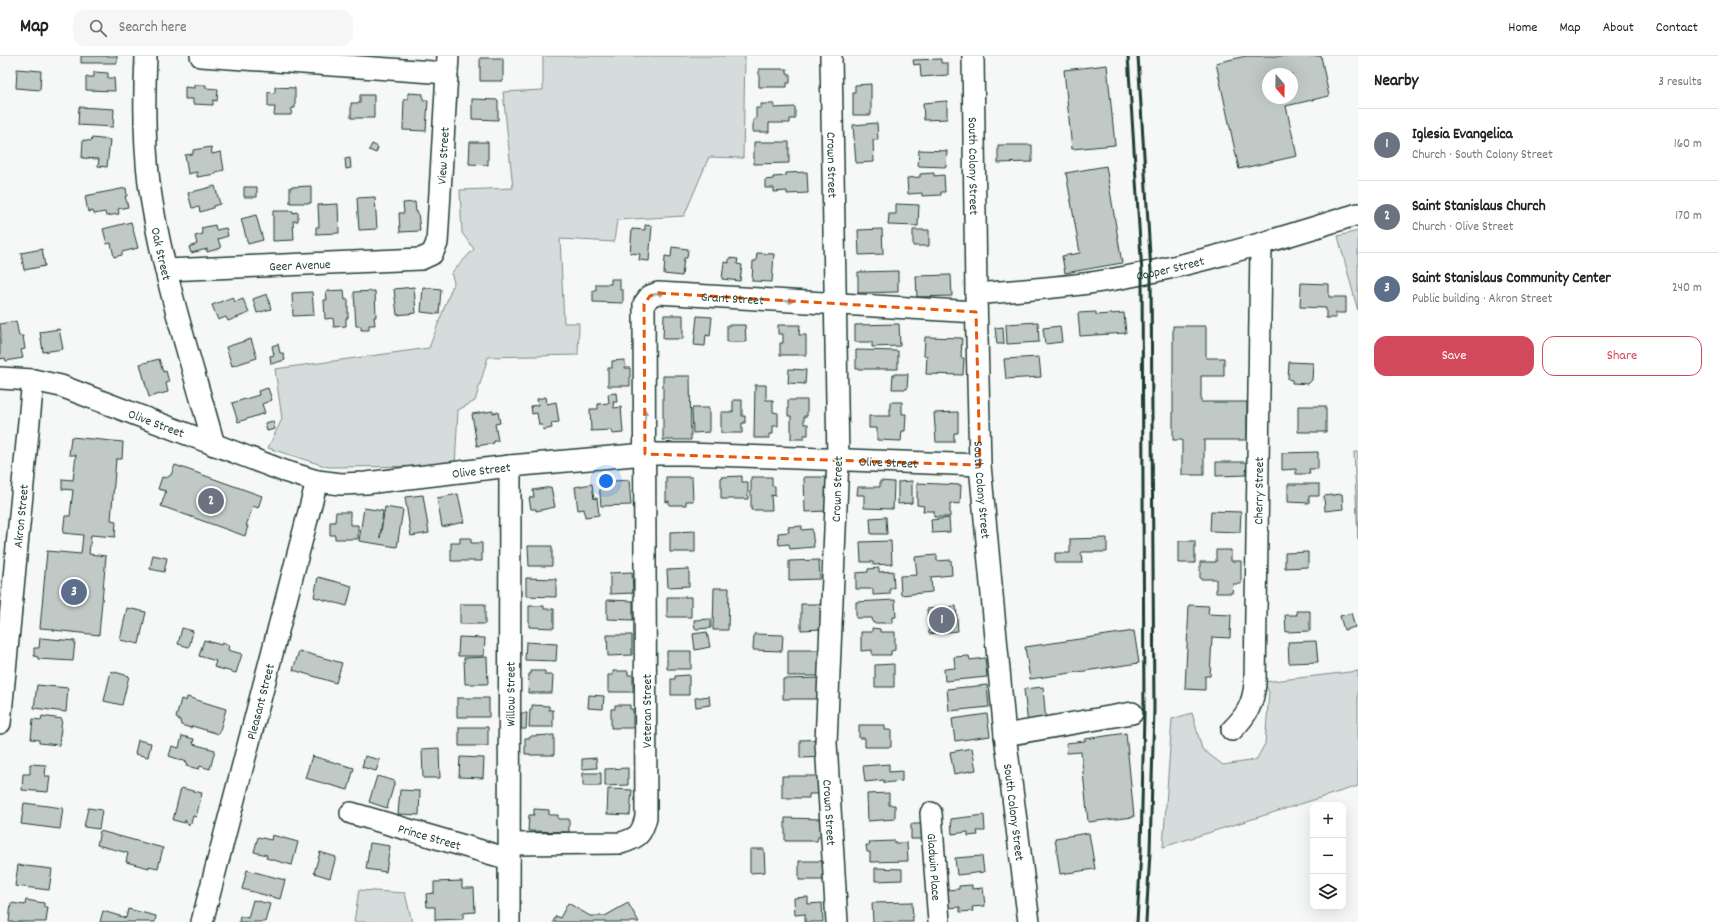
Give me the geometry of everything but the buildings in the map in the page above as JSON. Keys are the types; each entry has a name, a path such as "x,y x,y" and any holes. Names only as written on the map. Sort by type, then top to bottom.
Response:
{"street":[{"name":"Oak Street","path":"146,56 144,100 149,182 156,223 166,270 214,445"},
{"path":"201,56 447,64"},
{"name":"Crown Street","path":"831,56 838,459 826,743 837,922"},
{"name":"South Colony Street","path":"973,56 976,303 980,465 1005,735 1030,922"},
{"name":"View Street","path":"432,254 437,243 447,64"},
{"name":"Cooper Street","path":"976,303 1102,281 1192,263 1261,244 1358,214"},
{"name":"Cherry Street","path":"1232,730 1248,711 1253,699 1255,684 1261,244"},
{"name":"Geer Avenue","path":"166,270 421,259 432,254"},
{"name":"Grant Street","path":"646,454 644,304 650,296 658,293 835,304 976,303"},
{"name":"Olive Street","path":"0,378 33,380 60,386 284,471 318,481 340,484 366,483 510,466 646,454 688,454 980,465"},
{"name":"Akron Street","path":"0,723 33,380"},
{"name":"Veteran Street","path":"510,851 621,843 633,840 643,830 646,817 646,454"},
{"name":"Willow Street","path":"509,922 510,466"},
{"name":"Pleasant Street","path":"202,922 318,481"},
{"path":"1005,735 1132,713"},
{"name":"Prince Street","path":"351,813 510,851"},
{"name":"Gladwin Place","path":"931,813 939,922"}],"highlighted area":[{"path":"658,293 976,312 980,465 645,454 644,304 650,296"}],"shaded area":[{"path":"543,56 745,56 743,158 709,157 684,216 617,220 614,242 560,239 564,323 579,323 578,355 488,357 475,401 458,410 455,466 328,467 268,448 282,419 275,369 429,348 454,282 451,273 474,249 462,233 460,190 513,188 503,92 543,90"},
{"path":"1358,231 1358,311 1338,236"},
{"path":"1354,452 1358,452 1358,540"},
{"path":"1358,671 1358,786 1163,847 1172,719 1192,713 1202,749 1223,765 1256,760 1265,744 1269,692 1264,682"},
{"path":"359,890 405,893 412,922 354,922"}],"railway":[{"path":"1128,56 1142,273 1144,713 1141,851 1137,922"},
{"path":"1138,56 1151,272 1154,709 1150,852 1146,922"}],"place":[{"name":"Saint Stanislaus Church","path":"211,501"},
{"name":"Saint Stanislaus Community Center","path":"74,592"},
{"name":"Iglesia Evangelica","path":"942,620"}]}
